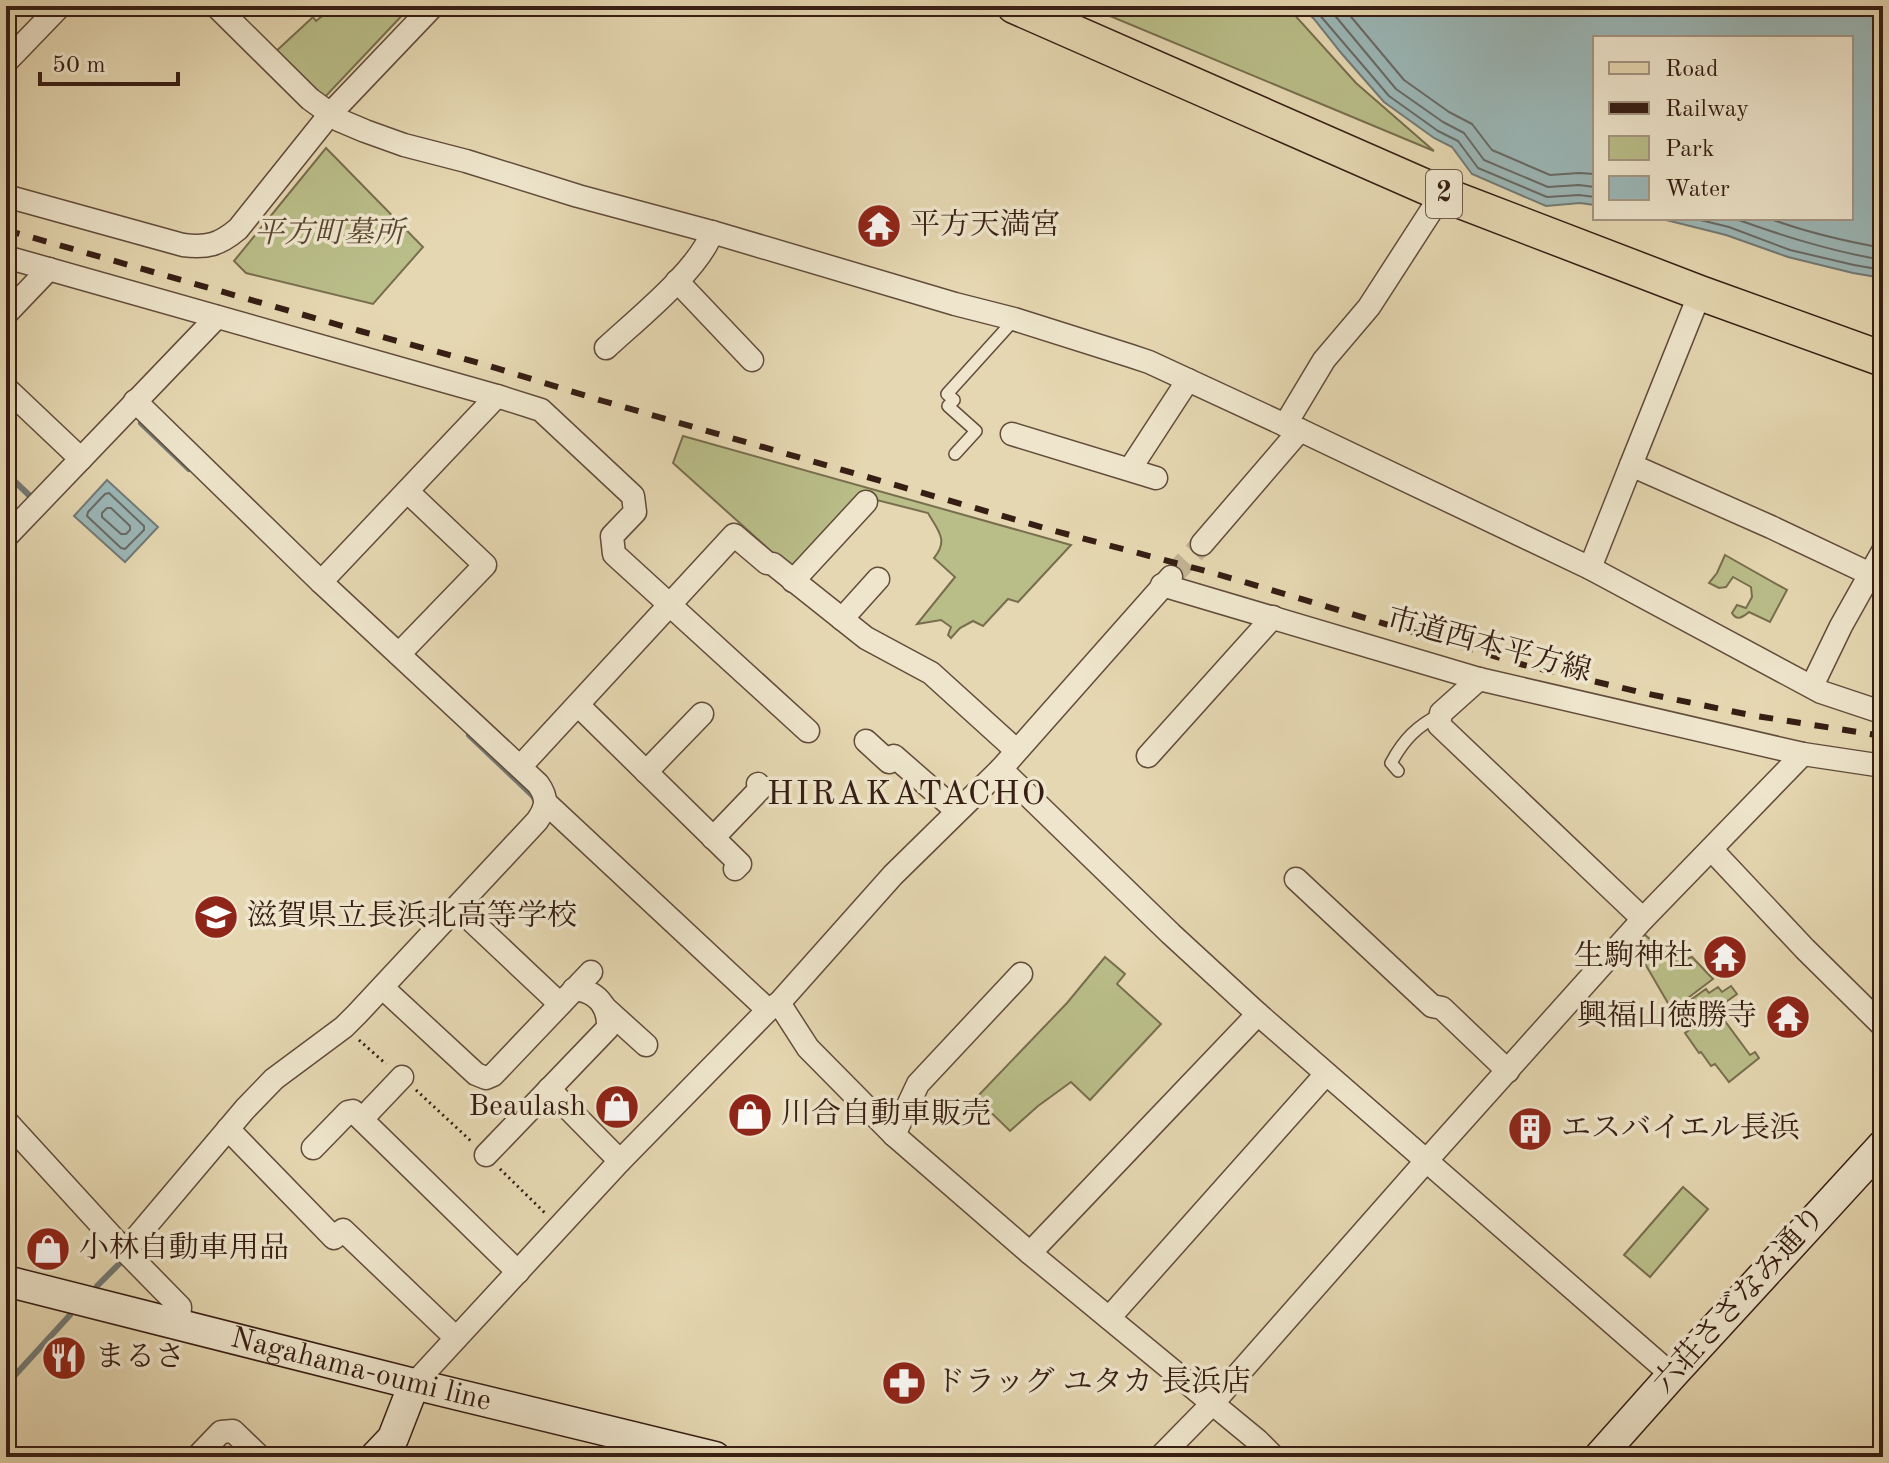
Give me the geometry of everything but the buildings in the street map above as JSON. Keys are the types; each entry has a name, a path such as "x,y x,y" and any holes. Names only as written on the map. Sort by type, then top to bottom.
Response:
{"main road":[{"name":"2","path":"1014,6 1442,194 1883,359"},
{"name":"六荘さざなみ通り","path":"1599,1457 1672,1375 1878,1162"},
{"name":"Nagahama-oumi line","path":"6,1281 715,1457"},
{"path":"375,1457 393,1438 414,1384"}],"street":[{"path":"6,62 60,6"},
{"path":"216,6 310,99 348,124 404,145 1014,319 1131,356 1590,568 1821,692 1883,711"},
{"path":"6,196 183,245 213,245 238,229 330,114 433,6"},
{"path":"1202,544 1292,428 1324,360 1369,307 1442,194"},
{"path":"606,348 677,281 707,246 712,232"},
{"path":"6,257 541,410 633,496 635,512 612,536 614,554 808,731"},
{"path":"6,314 49,269"},
{"path":"677,281 752,360"},
{"path":"1590,568 1700,293"},
{"path":"6,537 217,317"},
{"path":"1130,469 1188,380"},
{"path":"6,388 81,459"},
{"path":"321,582 497,396"},
{"path":"125,1251 274,1079 344,1027 383,988 537,821 546,803 538,784 321,582 135,401"},
{"path":"1012,434 1156,478"},
{"path":"1631,465 1877,577"},
{"path":"399,654 485,565 408,492"},
{"path":"793,581 866,502"},
{"path":"414,1384 620,1161 774,1007 893,875 1001,769 1016,750 931,673 866,638 734,535 520,767"},
{"path":"1812,686 1841,626 1877,577 1883,551"},
{"path":"842,619 878,579"},
{"name":"市道西本平方線","path":"1016,750 1167,581 1273,617 1479,679 1803,754 1883,766"},
{"path":"1148,756 1273,617"},
{"path":"1479,679 1441,713 1439,725 1643,919"},
{"path":"578,705 740,864 735,869"},
{"path":"646,772 702,714"},
{"path":"866,741 889,762 894,756 957,811"},
{"path":"1160,1457 1212,1404 1643,919 1803,754"},
{"path":"1001,769 1258,1014 1672,1375"},
{"path":"713,838 761,788 758,784"},
{"path":"546,803 774,1007 808,1048 894,1135 1274,1457"},
{"path":"1711,849 1883,1026"},
{"path":"1296,879 1432,1006 1442,1008 1508,1071"},
{"path":"457,907 567,997"},
{"path":"383,988 476,1074 486,1078 493,1075 591,972"},
{"path":"894,1135 918,1084 1021,974"},
{"path":"567,997 584,991 594,995 646,1045"},
{"path":"486,1155 608,1028 604,1007"},
{"path":"1030,1253 1258,1014"},
{"path":"1109,1318 1326,1074"},
{"path":"362,1119 402,1077"},
{"path":"549,1089 620,1161"},
{"path":"313,1148 348,1112 353,1111 518,1272"},
{"path":"6,1121 180,1307 179,1324"},
{"path":"228,1129 334,1238 343,1230 456,1338"},
{"path":"197,1457 221,1432 233,1431 260,1457"}],"lane":[{"path":"955,454 976,431 948,406 954,400 947,394 1014,319"},
{"path":"1398,771 1391,763 1401,744 1422,723 1441,713"}],"path":[{"path":"344,1027 402,1077 560,1227"}],"green space":[{"path":"341,6 411,6 325,97 315,95 273,54 313,17 316,21 327,12 332,16"},
{"path":"1086,6 1275,6 1292,12 1356,83 1434,151"},
{"name":"平方町墓所","path":"326,148 423,247 373,304 246,273 234,261"},
{"path":"683,436 1071,545 1018,602 1008,599 983,626 973,621 960,628 951,638 948,635 951,627 941,620 917,624 955,577 934,558 941,541 928,513 861,496 793,571 673,463"},
{"path":"1725,555 1787,590 1770,622 1749,612 1738,618 1732,613 1737,605 1746,608 1752,597 1751,587 1733,577 1726,587 1719,588 1709,583"},
{"path":"1644,934 1677,962 1692,957 1713,979 1672,1010 1634,945"},
{"path":"1105,957 1125,974 1117,984 1161,1024 1090,1100 1071,1082 1010,1131 976,1098 1067,1003"},
{"path":"1731,986 1737,994 1723,1004 1725,1008 1719,1013 1750,1055 1755,1052 1759,1058 1729,1082 1715,1064 1711,1066 1699,1053 1685,1033 1692,1028 1678,1009 1706,989 1709,993 1718,987 1722,992"},
{"path":"1683,1187 1708,1209 1650,1277 1624,1255"}],"water":[{"path":"1301,6 1883,6 1883,278 1788,257 1726,235 1666,220 1853,220 1853,36 1593,36 1593,205 1546,206 1472,174 1452,147 1434,138 1384,102"},
{"path":"107,480 158,527 125,562 74,516"}],"waterway":[{"path":"141,423 189,469"},
{"path":"6,473 31,497"},
{"path":"469,735 535,800"},
{"path":"97,1286 124,1259"},
{"path":"6,1385 70,1315"}],"tunnel":[{"path":"1171,577 1202,544"}],"railway":[{"path":"6,230 483,364 1055,531 1217,574 1524,665 1750,715 1883,736"}],"place":[{"name":"平方天満宮","path":"879,226"},
{"name":"滋賀県立長浜北高等学校","path":"216,917"},
{"name":"生駒神社","path":"1725,957"},
{"name":"興福山徳勝寺","path":"1788,1017"},
{"name":"Beaulash","path":"617,1107"},
{"name":"川合自動車販売","path":"750,1115"},
{"name":"エスバイエル長浜","path":"1530,1129"},
{"name":"小林自動車用品","path":"48,1249"},
{"name":"まるさ","path":"64,1358"},
{"name":"ドラッグ ユタカ 長浜店","path":"904,1383"}],"district":[{"name":"HIRAKATACHO","path":"907,795"}]}
